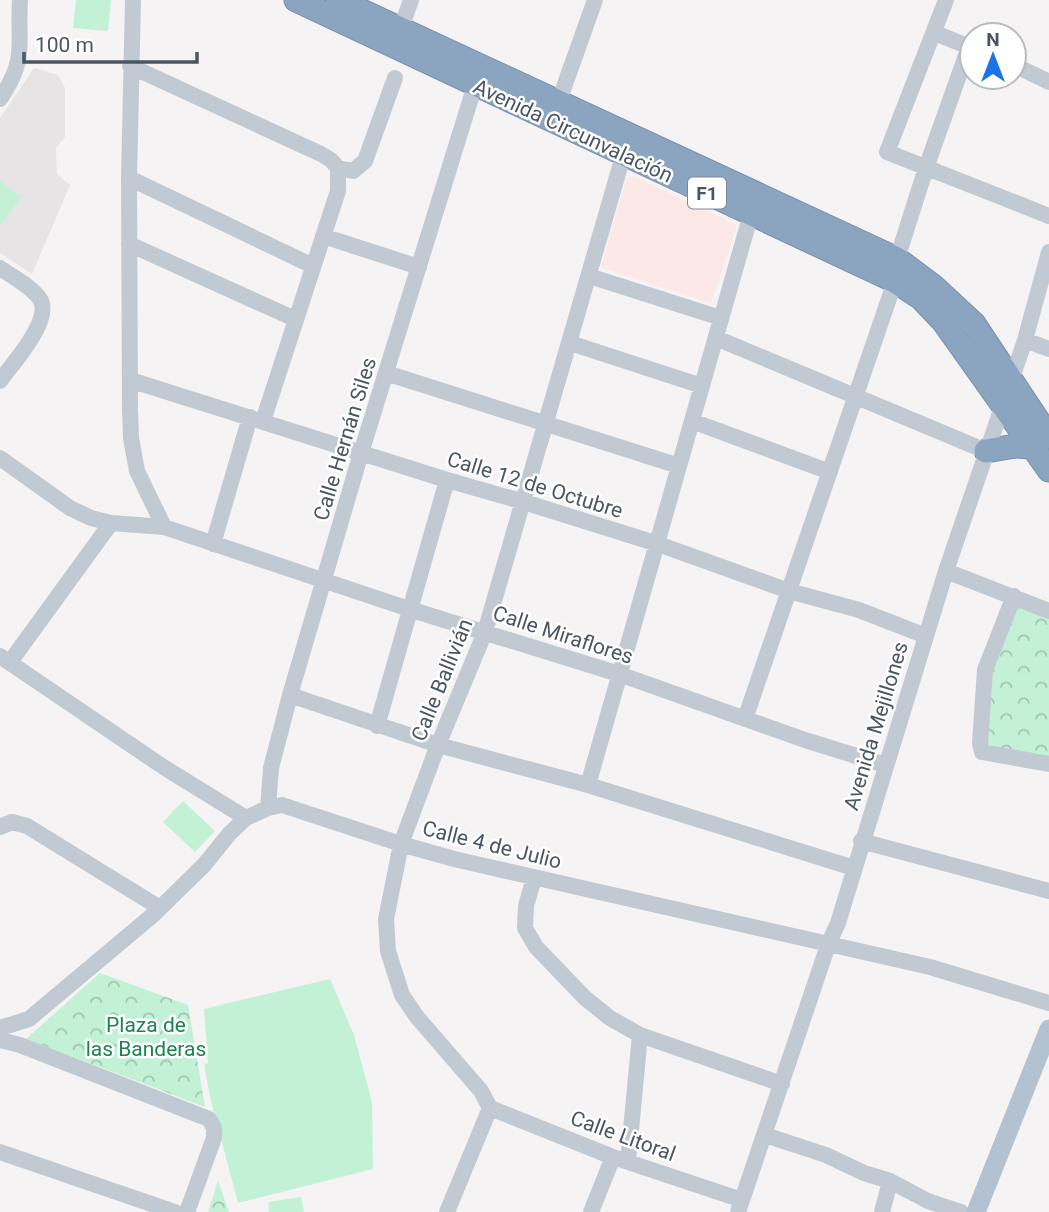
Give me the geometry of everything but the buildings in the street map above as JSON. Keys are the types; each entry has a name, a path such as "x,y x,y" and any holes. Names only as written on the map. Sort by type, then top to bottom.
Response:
{"highway":[{"name":"Avenida Circunvalación","path":"296,0 475,85 627,144 933,286 974,324 1012,380 1041,442 1049,470"},
{"name":"Avenida Circunvalación","path":"338,0 559,101 627,144 751,215 896,270 943,321 1003,403 1041,442"},
{"path":"986,451 1041,442"}],"main road":[{"path":"976,1212 1049,1029"}],"street":[{"path":"3,88 18,68 20,0"},
{"path":"133,0 129,178 131,438 137,471 156,526"},
{"path":"400,30 411,0"},
{"path":"559,101 595,0"},
{"path":"946,0 887,152 1049,216"},
{"path":"935,33 958,42"},
{"path":"130,66 321,154 331,160 338,169 338,191 295,319 213,544"},
{"path":"1028,72 1049,82"},
{"path":"338,169 353,171 365,161 396,78"},
{"path":"745,719 855,397 926,169 958,82"},
{"name":"Calle Hernán Siles","path":"268,808 271,768 290,695 360,453 475,85"},
{"name":"Calle Ballivián","path":"490,1108 481,1091 417,1017 402,995 388,951 386,919 401,844 485,632 627,144"},
{"path":"129,178 313,266"},
{"path":"588,785 751,215"},
{"path":"323,236 419,267"},
{"path":"129,244 295,319"},
{"name":"Avenida Mejillones","path":"740,1206 828,945 838,923 946,571 1025,340 1049,252"},
{"path":"0,268 38,297 43,305 39,326 0,381"},
{"path":"589,276 721,318"},
{"path":"716,338 986,451"},
{"path":"1025,340 1049,349"},
{"path":"570,343 702,386"},
{"path":"386,373 679,466"},
{"name":"Calle 12 de Octubre","path":"130,380 658,544 789,591 859,610 926,636"},
{"path":"692,421 830,472"},
{"name":"Calle Miraflores","path":"0,458 70,508 91,518 111,523 156,526 620,674 885,765"},
{"path":"377,726 447,480"},
{"path":"111,523 5,659 165,768 246,818"},
{"path":"946,571 1049,611"},
{"path":"1014,596 985,670 980,743 982,751 1049,764"},
{"path":"290,695 438,745 588,785 854,868"},
{"name":"Calle 4 de Julio","path":"268,808 282,805 401,844 534,878 930,967 1049,1003"},
{"path":"0,1028 29,1019 160,908 204,865 246,818 268,808"},
{"path":"0,827 12,822 27,826 160,908"},
{"path":"862,841 1049,891"},
{"path":"534,878 526,906 525,928 536,947 584,998 610,1018 640,1035 782,1084"},
{"path":"591,1212 621,1159 640,1035"},
{"path":"0,1040 20,1045 209,1119 214,1128 214,1138 187,1212"},
{"path":"447,1212 490,1108"},
{"name":"Calle Litoral","path":"490,1108 740,1206"},
{"path":"765,1135 826,1155 864,1173 890,1181 928,1201 961,1212"},
{"path":"0,1152 175,1212"},
{"path":"883,1212 890,1181"}],"shaded area":[{"path":"34,68 58,75 65,88 65,137 56,148 57,174 70,185 32,274 0,253 0,118"},
{"path":"627,177 635,177 737,225 711,303 601,267"}],"green space":[{"path":"76,0 111,0 108,31 73,28"},
{"path":"0,181 21,196 1,225 0,224"},
{"path":"1025,607 1049,617 1049,758 987,747 989,675 1016,609"},
{"path":"183,801 215,831 195,852 163,822"},
{"name":"Plaza de las Banderas","path":"100,973 188,1005 205,1107 26,1039"},
{"path":"330,979 354,1035 372,1102 373,1169 238,1203 204,1065 208,1063 204,1009"},
{"path":"218,1181 229,1212 208,1212"},
{"path":"301,1197 304,1212 269,1212 268,1202"}]}
